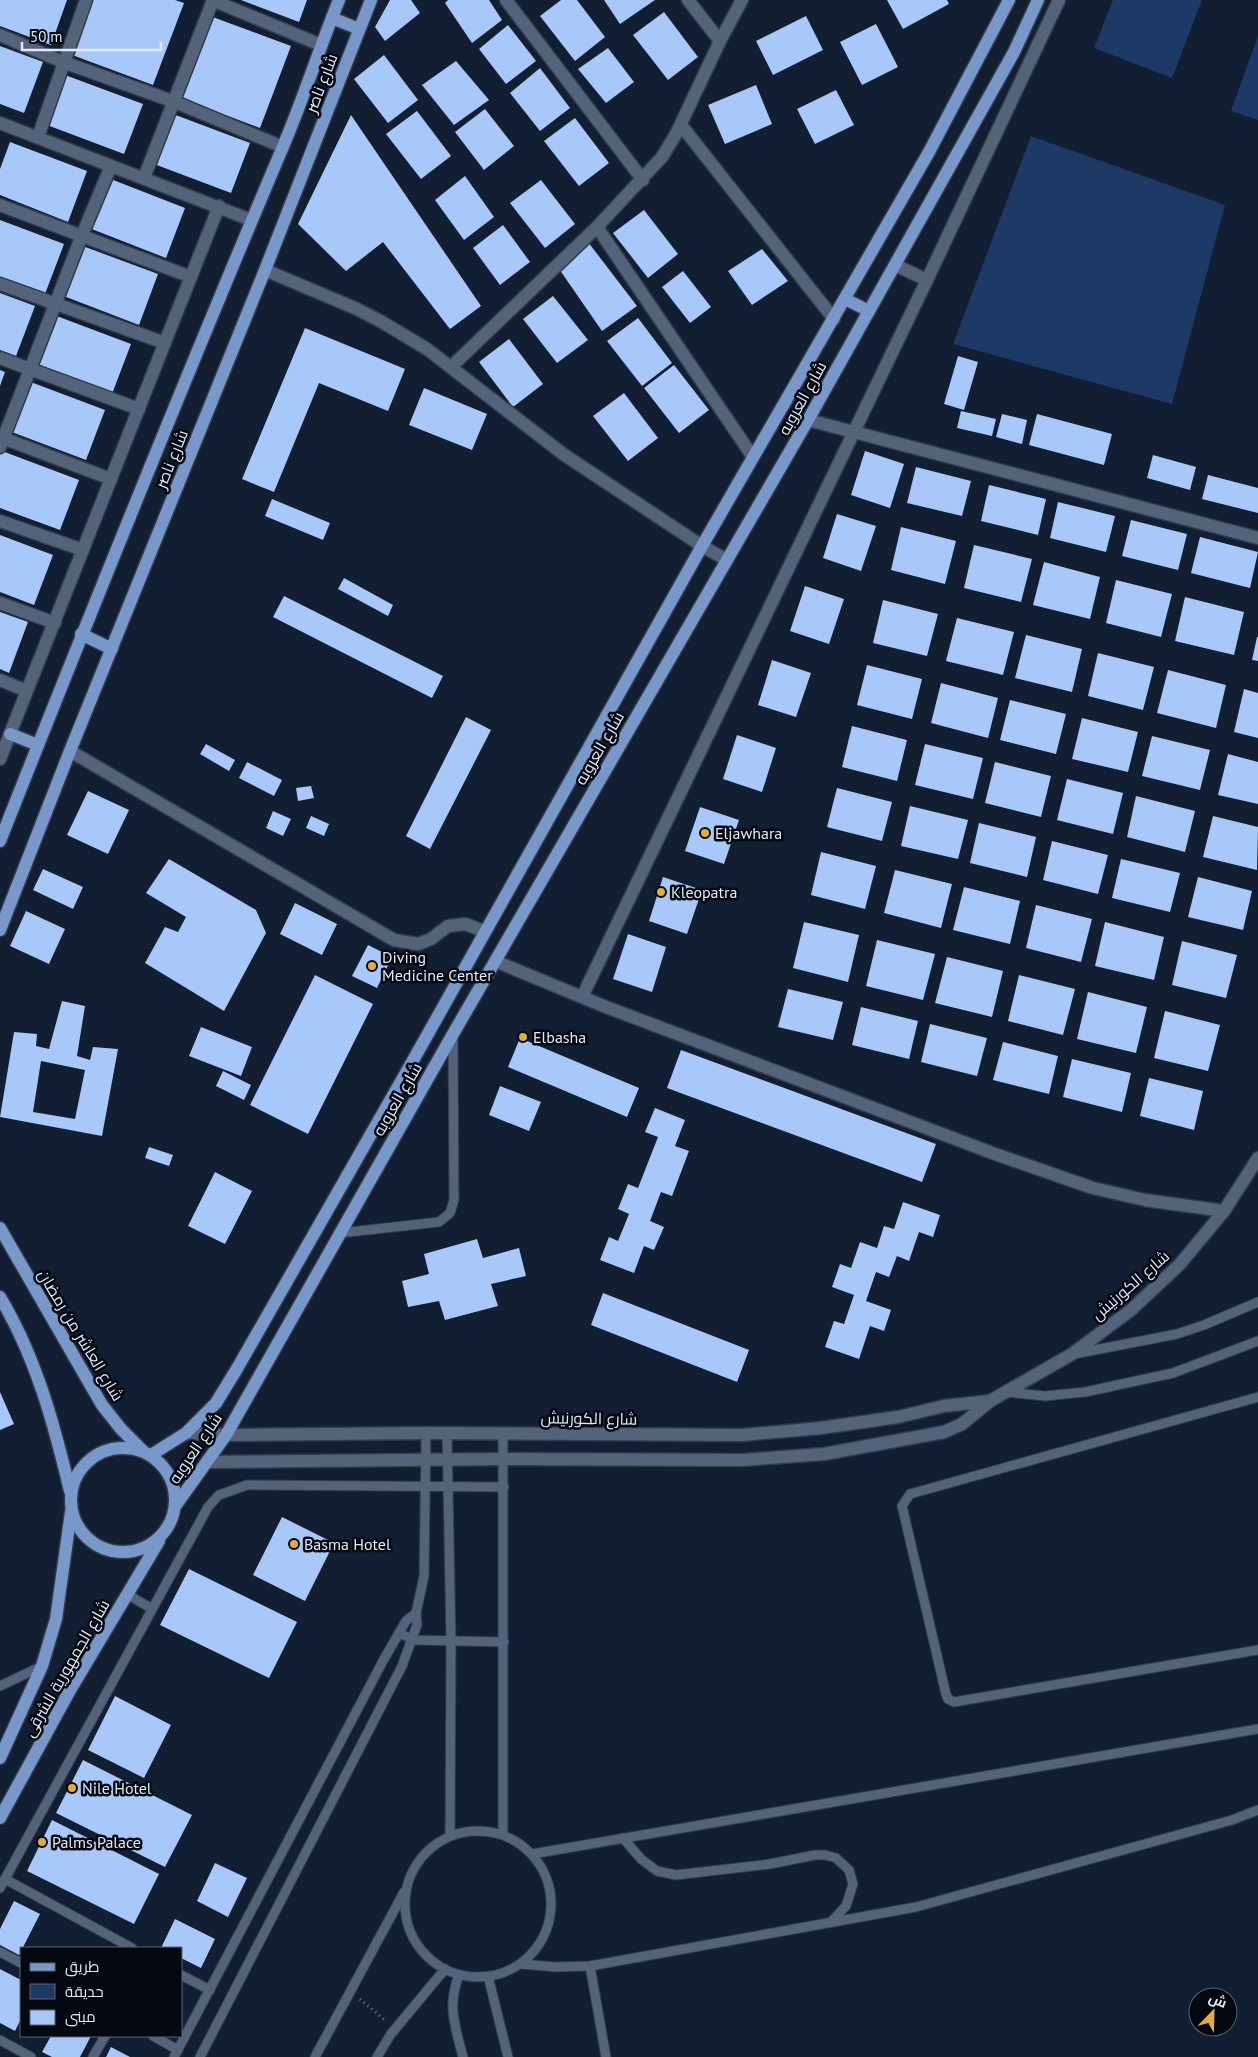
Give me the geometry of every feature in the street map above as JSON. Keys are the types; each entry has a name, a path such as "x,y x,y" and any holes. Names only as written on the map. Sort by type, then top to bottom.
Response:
{"main road":[{"name":"شارع ناصر","path":"0,840 81,634 251,220 283,147 339,0"},
{"name":"شارع ناصر","path":"0,930 70,751 265,270 371,0"},
{"name":"شارع العروبه","path":"147,1453 186,1433 216,1403 238,1367 411,1064 702,546 933,144 1009,0"},
{"name":"شارع العروبه","path":"176,1505 226,1435 453,1034 808,420 1014,52 1038,0"},
{"path":"332,18 359,29"},
{"path":"845,299 869,311"},
{"path":"81,634 112,649"},
{"path":"10,734 38,745"},
{"name":"شارع العاشر من رمضان","path":"0,1228 102,1405 121,1429 147,1453"},
{"path":"0,1297 18,1328 40,1381 57,1436 70,1492 71,1510 77,1526 87,1539 101,1548 117,1553 134,1552 150,1546 163,1535 172,1521 176,1505 175,1490 162,1464 147,1453 124,1447 105,1450 89,1460 77,1474 70,1492"},
{"name":"شارع الجمهورية الشرقى","path":"0,1758 42,1666 56,1619 71,1510"},
{"name":"شارع الجمهورية الشرقى","path":"0,1818 69,1692 163,1535"}],"street":[{"path":"38,137 86,0"},
{"path":"144,178 213,0 321,45"},
{"path":"506,0 643,180"},
{"path":"688,0 720,41"},
{"path":"451,367 597,228 643,180 662,157 681,125 720,41 742,0"},
{"path":"582,997 927,280 1059,0"},
{"path":"0,35 63,62 175,102 283,147"},
{"path":"0,125 38,137 251,220"},
{"path":"681,125 834,319"},
{"path":"111,166 1,441 111,479"},
{"path":"0,205 191,277"},
{"path":"0,759 219,206"},
{"path":"597,228 753,457"},
{"path":"895,265 927,280"},
{"path":"265,270 382,322 427,349 563,454 702,546 727,560"},
{"path":"0,284 165,343"},
{"path":"0,358 139,409"},
{"path":"808,420 1258,538"},
{"path":"0,521 83,550"},
{"path":"0,603 54,622"},
{"path":"0,680 28,691"},
{"path":"70,751 394,940 418,944 431,940 448,926 464,924 484,931"},
{"path":"495,961 582,997 1058,1177 1145,1200 1224,1211"},
{"name":"شارع الكورنيش","path":"208,1462 504,1459 743,1460 824,1454 944,1432 962,1424 990,1402 1072,1354 1131,1310 1180,1264 1224,1211 1258,1158"},
{"name":"شارع الكورنيش","path":"186,1433 226,1435 426,1433 742,1435 821,1428 898,1417 944,1406 990,1402"}],"lane":[{"path":"340,1233 439,1222 450,1213 454,1200 453,1034"},
{"path":"1072,1354 1178,1334 1258,1302"},
{"path":"1006,1392 1045,1396 1085,1392 1173,1373 1258,1341"},
{"path":"1258,1396 910,1494 902,1506 946,1694 948,1699 954,1702 1258,1650"},
{"path":"200,2057 414,1640 418,1625 416,1613 424,1576 426,1433"},
{"path":"447,1434 451,1642 450,1835"},
{"path":"503,1434 503,1834"},
{"path":"0,1888 208,1507 219,1495 247,1485 504,1487"},
{"path":"127,1594 152,1609"},
{"path":"154,2037 176,2054 399,1633 406,1621 416,1613"},
{"path":"399,1633 414,1640 504,1642"},
{"path":"0,1686 42,1666"},
{"path":"532,1854 1258,1729"},
{"path":"521,1964 556,1967 590,1966 916,1908 1232,1820 1258,1810"},
{"path":"314,2057 406,1887 412,1870 422,1856 435,1844 450,1835 468,1831 486,1831 503,1834 519,1843 532,1854 543,1869 549,1885 552,1903 550,1920 539,1944 521,1964 505,1972 488,1976 470,1977 459,1975 437,1965 413,1939 405,1913 406,1887"},
{"path":"623,1838 641,1860 657,1871 676,1875 770,1864 815,1855 826,1855 836,1858 849,1870 853,1884 846,1906 831,1922"},
{"path":"5,1880 130,1947"},
{"path":"0,1952 20,1962"},
{"path":"590,1966 606,2057"},
{"path":"377,2057 396,2028 445,1969"},
{"path":"459,1975 453,1991 452,2002 453,2017 463,2057"},
{"path":"182,1976 210,1990"},
{"path":"488,1976 508,2057"},
{"path":"93,2057 104,2037"},
{"path":"0,2040 30,2057"}],"path":[{"path":"350,1991 396,2028"}],"green space":[{"path":"1113,0 1202,0 1172,78 1094,48"},
{"path":"1258,36 1258,120 1231,111"},
{"path":"1031,136 1225,205 1172,404 953,344"}],"building":[{"path":"0,0 67,0 51,45 0,26"},
{"path":"93,0 175,0 184,3 153,85 72,55"},
{"path":"241,0 307,0 299,22"},
{"path":"390,0 411,0 420,13 385,41 375,27"},
{"path":"448,0 489,0 502,20 472,43 445,3"},
{"path":"561,0 577,0 605,37 575,61 540,16"},
{"path":"604,0 655,0 620,24"},
{"path":"887,0 947,0 949,4 903,29"},
{"path":"664,12 698,57 668,80 633,35"},
{"path":"210,16 291,46 260,128 180,98"},
{"path":"806,16 823,50 773,75 756,41"},
{"path":"876,24 898,67 862,85 840,42"},
{"path":"508,25 536,61 506,84 479,49"},
{"path":"0,46 43,62 24,113 0,104"},
{"path":"608,48 634,82 606,103 578,69"},
{"path":"384,55 418,100 388,123 354,79"},
{"path":"456,61 489,100 454,125 422,85"},
{"path":"540,68 570,108 540,131 510,93"},
{"path":"65,75 143,104 124,154 47,125"},
{"path":"756,85 772,124 725,144 708,105"},
{"path":"836,90 854,125 815,144 797,109"},
{"path":"485,109 514,146 484,170 455,132"},
{"path":"417,111 451,156 421,179 386,134"},
{"path":"173,114 250,143 231,193 154,164"},
{"path":"351,115 481,306 450,329 383,242 346,271 298,224"},
{"path":"575,118 609,163 579,186 544,141"},
{"path":"10,142 87,171 68,222 0,195 0,169"},
{"path":"465,176 494,217 464,240 435,200"},
{"path":"108,178 185,208 166,258 89,228"},
{"path":"541,180 575,224 545,248 510,203"},
{"path":"644,210 678,254 648,278 613,233"},
{"path":"0,220 64,244 45,294 0,277"},
{"path":"503,225 530,262 500,285 473,248"},
{"path":"588,242 637,306 602,331 557,266"},
{"path":"80,245 158,274 139,325 61,295"},
{"path":"762,249 788,281 752,305 728,271"},
{"path":"683,271 711,307 690,323 662,287"},
{"path":"0,293 35,306 16,356 0,350"},
{"path":"553,296 588,340 557,363 523,319"},
{"path":"54,315 131,344 112,394 35,365"},
{"path":"638,318 672,363 642,386 607,341"},
{"path":"305,328 405,369 388,411 319,383 274,492 242,479"},
{"path":"509,339 543,384 513,407 479,362"},
{"path":"958,356 978,362 964,410 944,404"},
{"path":"674,365 709,410 679,433 644,388"},
{"path":"0,370 5,372 0,386"},
{"path":"28,381 105,410 86,460 9,431"},
{"path":"424,388 487,414 472,450 409,425"},
{"path":"624,393 658,438 628,461 593,416"},
{"path":"961,411 996,419 992,436 957,428"},
{"path":"1002,414 1027,420 1022,444 996,437"},
{"path":"1037,414 1112,434 1104,465 1029,445"},
{"path":"2,451 79,480 60,530 0,508 0,455"},
{"path":"865,451 904,464 890,508 851,495"},
{"path":"1153,455 1196,467 1190,490 1147,478"},
{"path":"916,467 971,481 962,516 907,503"},
{"path":"1208,475 1258,488 1258,513 1202,499"},
{"path":"989,485 1046,499 1038,535 981,521"},
{"path":"272,499 330,523 323,540 265,516"},
{"path":"1058,502 1115,516 1106,552 1050,538"},
{"path":"837,514 876,526 861,571 823,558"},
{"path":"1131,520 1187,534 1178,570 1122,556"},
{"path":"901,527 956,541 945,584 891,570"},
{"path":"0,535 53,555 34,605 0,592"},
{"path":"1200,537 1258,552 1250,588 1191,573"},
{"path":"974,545 1032,559 1021,602 964,588"},
{"path":"1044,562 1100,577 1090,619 1033,605"},
{"path":"344,578 393,605 388,616 338,589"},
{"path":"1116,580 1172,594 1161,637 1106,623"},
{"path":"805,586 844,599 829,644 790,631"},
{"path":"284,596 443,676 432,698 273,617"},
{"path":"1185,597 1244,612 1234,655 1175,641"},
{"path":"883,600 938,614 927,656 873,643"},
{"path":"0,612 28,622 9,673 0,669"},
{"path":"957,618 1014,632 1003,675 946,661"},
{"path":"1026,635 1082,649 1072,692 1015,678"},
{"path":"1258,637 1258,661 1252,660"},
{"path":"1098,653 1154,667 1143,710 1088,696"},
{"path":"772,660 811,673 796,717 758,705"},
{"path":"867,665 922,679 912,719 857,705"},
{"path":"1168,670 1226,685 1216,728 1157,713"},
{"path":"941,683 998,698 988,738 931,723"},
{"path":"1244,689 1258,693 1258,738 1234,732"},
{"path":"1010,700 1066,714 1056,754 1000,740"},
{"path":"466,717 491,730 430,849 406,836"},
{"path":"1082,718 1138,732 1128,772 1072,759"},
{"path":"852,726 907,740 897,781 842,767"},
{"path":"737,735 776,748 762,792 723,779"},
{"path":"1152,736 1210,750 1200,790 1142,776"},
{"path":"206,744 235,760 229,771 200,754"},
{"path":"925,744 983,758 973,799 915,785"},
{"path":"1228,754 1258,762 1258,804 1218,795"},
{"path":"247,762 282,780 274,796 239,778"},
{"path":"995,762 1051,776 1041,817 985,803"},
{"path":"1067,779 1123,793 1113,834 1057,820"},
{"path":"311,786 314,798 298,801 296,788"},
{"path":"837,788 892,802 882,841 827,827"},
{"path":"88,791 129,810 108,854 67,835"},
{"path":"1136,796 1195,811 1185,852 1127,837"},
{"path":"910,806 968,820 958,859 901,846"},
{"path":"700,807 739,820 724,864 685,851"},
{"path":"273,811 291,819 283,836 266,828"},
{"path":"311,816 329,824 324,836 306,828"},
{"path":"1213,816 1258,827 1257,870 1203,857"},
{"path":"979,823 1036,837 1027,877 970,863"},
{"path":"1052,841 1108,855 1098,894 1043,880"},
{"path":"821,852 876,866 865,909 811,895"},
{"path":"169,859 256,910 266,933 224,1011 145,963 165,927 178,932 186,917 146,893"},
{"path":"1121,859 1180,873 1170,912 1112,898"},
{"path":"43,869 83,887 73,909 33,890"},
{"path":"895,870 952,884 941,928 884,913"},
{"path":"663,877 702,890 687,934 649,921"},
{"path":"1198,877 1252,891 1243,930 1188,917"},
{"path":"964,887 1020,901 1010,944 953,930"},
{"path":"295,903 337,924 322,955 280,934"},
{"path":"1036,905 1092,919 1081,962 1026,948"},
{"path":"26,911 65,929 49,964 10,946"},
{"path":"804,922 859,935 848,982 793,968"},
{"path":"1105,922 1164,937 1154,980 1095,966"},
{"path":"628,934 666,947 652,992 613,979"},
{"path":"877,940 935,954 923,1000 866,986"},
{"path":"1182,941 1237,955 1226,998 1172,985"},
{"name":"Diving Medicine Center","path":"368,945 392,957 377,988 352,976"},
{"path":"947,957 1003,971 992,1017 935,1003"},
{"path":"315,975 373,1004 308,1134 250,1105"},
{"path":"1019,975 1075,989 1063,1035 1008,1021"},
{"path":"788,989 843,1002 833,1040 778,1027"},
{"path":"1088,992 1147,1007 1136,1053 1077,1039"},
{"path":"62,1001 85,1006 77,1056 90,1060 93,1047 118,1049 102,1136 0,1117 14,1032 37,1034 36,1046 49,1049","holes":["41,1061 85,1070 75,1119 33,1112"]},
{"path":"861,1007 918,1021 909,1059 852,1045"},
{"path":"1165,1011 1220,1025 1208,1071 1154,1058"},
{"path":"930,1024 987,1038 977,1076 921,1062"},
{"path":"201,1027 252,1047 241,1076 189,1056"},
{"path":"520,1038 639,1088 627,1117 508,1067"},
{"path":"1003,1042 1058,1056 1049,1094 993,1080"},
{"path":"681,1050 936,1144 922,1182 667,1088"},
{"path":"1072,1059 1131,1073 1122,1112 1063,1097"},
{"path":"223,1071 251,1085 244,1100 216,1086"},
{"path":"1149,1078 1203,1091 1194,1130 1140,1116"},
{"path":"500,1086 541,1102 529,1131 489,1115"},
{"path":"655,1108 685,1120 675,1146 689,1151 672,1196 661,1192 650,1221 664,1227 654,1250 644,1246 634,1273 600,1260 609,1237 618,1241 629,1214 618,1209 628,1184 638,1188 658,1137 645,1132"},
{"path":"149,1147 173,1155 169,1166 145,1158"},
{"path":"215,1172 252,1191 225,1244 188,1226"},
{"path":"903,1202 940,1215 933,1237 919,1232 909,1261 897,1256 889,1277 876,1272 866,1301 891,1310 884,1331 870,1326 859,1359 825,1347 834,1321 844,1324 854,1295 832,1287 840,1264 851,1268 860,1242 877,1248 884,1226 894,1229"},
{"path":"477,1239 483,1258 519,1248 526,1276 491,1284 498,1306 445,1320 439,1301 408,1307 402,1281 429,1274 424,1254"},
{"path":"603,1293 749,1350 737,1382 591,1325"},
{"path":"0,1392 14,1424 0,1430"},
{"path":"282,1517 334,1543 305,1601 253,1575"},
{"path":"189,1569 297,1622 269,1678 160,1625"},
{"path":"115,1696 171,1725 144,1778 88,1750"},
{"path":"83,1760 192,1815 165,1867 56,1813"},
{"path":"52,1820 159,1874 134,1924 27,1871"},
{"path":"215,1863 247,1878 228,1917 197,1901"},
{"path":"14,1901 40,1914 23,1947 20,1947 19,1955 0,1945 0,1929"},
{"path":"175,1919 215,1939 201,1968 182,1958 182,1947 161,1947"},
{"path":"0,1969 20,1979 20,2021 15,2031 0,2023"},
{"path":"50,2037 90,2037 80,2057 52,2057 42,2052"},
{"path":"111,2047 130,2057 106,2057"}],"place":[{"name":"Eljawhara","path":"705,833"},
{"name":"Kleopatra","path":"661,892"},
{"name":"Diving Medicine Center","path":"372,966"},
{"name":"Elbasha","path":"523,1037"},
{"name":"Basma Hotel","path":"294,1544"},
{"name":"Nile Hotel","path":"72,1788"},
{"name":"Palms Palace","path":"42,1842"}]}
